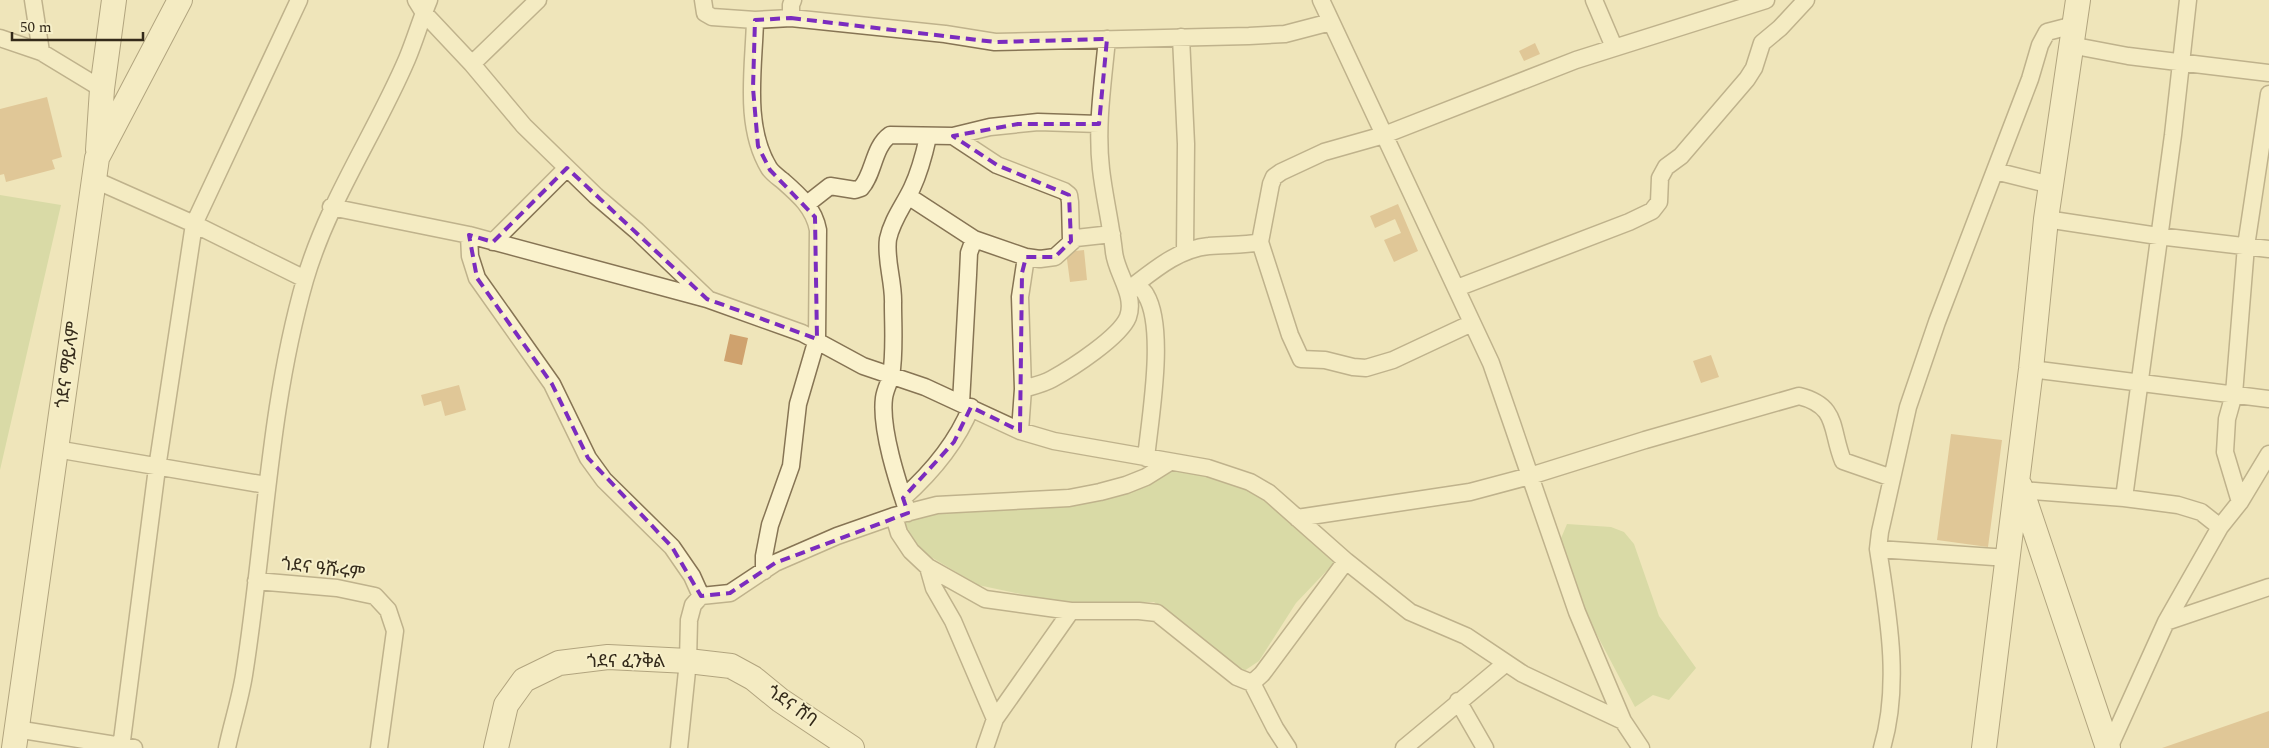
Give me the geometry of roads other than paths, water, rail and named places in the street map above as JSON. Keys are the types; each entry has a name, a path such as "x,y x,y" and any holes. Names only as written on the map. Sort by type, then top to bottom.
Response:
{"street":[{"path":"33,0 40,52"},
{"path":"114,0 102,89 96,169 194,224 305,279"},
{"name":"ጎደና ማይላም","path":"15,738 96,169 180,0"},
{"path":"15,738 125,747 157,468 194,224 298,0"},
{"path":"472,64 538,0"},
{"path":"703,0 706,13 712,17 755,20 791,18 945,34 995,42 1285,34 1331,22"},
{"path":"791,18 793,0"},
{"path":"1321,0 1491,363 1577,612 1623,721 1641,748"},
{"path":"1594,0 1614,47"},
{"path":"1472,323 1393,360 1366,368 1353,367 1325,360 1301,359 1290,335 1260,242 1274,177 1289,167 1324,152 1384,135 1576,60 1766,0"},
{"path":"1457,288 1629,222 1652,211 1659,202 1660,178 1666,167 1681,156 1747,79 1754,68 1762,43 1780,28 1806,0"},
{"path":"1984,748 2019,485 2050,185 2078,0"},
{"path":"2124,498 2188,0"},
{"path":"423,4 524,126 707,299"},
{"path":"227,748 243,677 266,485 284,366 305,279 331,207 407,59 423,4"},
{"path":"755,20 753,88 755,131 758,146 770,170 807,204 815,217 818,230 817,339 798,404 791,466 770,525 764,556 764,571"},
{"path":"1882,748 1885,738 1891,685 1889,623 1878,549 1880,532 1908,407 1937,322 2045,35 2047,32 2072,35 2128,56 2269,73"},
{"path":"1181,37 1186,144 1185,251"},
{"path":"0,38 40,52 102,89"},
{"path":"1107,39 1099,124 1100,168 1112,234 1115,264 1131,288 1145,293 1153,318 1156,369 1146,458"},
{"path":"2240,502 2225,452 2227,419 2234,394 2246,246 2269,94"},
{"path":"807,204 830,186 855,190 861,188 879,149 885,139 890,136 952,136 990,127 1038,122 1099,124"},
{"path":"952,136 997,164 1064,191 1069,195 1071,241"},
{"path":"928,137 922,165 893,224 888,240 893,294 891,376 884,398 884,418 902,509 899,533 912,551 928,567 985,599 1071,611 1139,611 1156,613 1237,677 1252,683 1275,728 1288,748"},
{"path":"493,242 567,168"},
{"path":"1995,171 2050,185"},
{"path":"908,196 974,239 1026,257 1040,259 1055,257 1063,252 1071,241 1076,238 1112,234"},
{"path":"331,207 469,235 707,299 817,339 863,366 966,405 1020,431 1054,440 1208,468 1250,482 1269,493 1346,561 1410,612 1466,636 1531,678 1623,721"},
{"path":"2046,219 2158,236 2269,249"},
{"path":"469,235 470,256 477,278 552,384 588,458 604,480 672,547 692,576 701,596"},
{"path":"902,509 918,485 954,442 963,428 966,405 968,275 970,253 974,239"},
{"path":"1023,389 1051,380 1091,354 1113,336 1127,319 1130,308 1131,288 1185,251 1210,246 1260,242"},
{"path":"1020,431 1023,389 1020,297 1026,257"},
{"path":"2031,369 2269,399"},
{"path":"1297,518 1470,492 1799,396 1814,400 1828,412 1834,424 1836,446 1842,461 1892,478"},
{"path":"56,449 157,468 266,485"},
{"path":"2109,748 2166,622 2220,528 2240,502 2269,454"},
{"path":"678,748 688,661 689,620 692,605 701,596 730,593 776,563 902,509 937,505 1069,498 1126,485 1146,477 1170,462"},
{"path":"2019,485 2178,505 2201,512 2220,528"},
{"path":"2019,485 2109,748"},
{"path":"1878,549 2008,558"},
{"path":"1252,683 1262,674 1346,561"},
{"path":"928,567 934,588 953,621 995,719"},
{"name":"ጎደና ዓሹሩም","path":"256,581 337,588 375,596 388,610 395,631 379,748"},
{"path":"2166,622 2269,587"},
{"path":"986,748 995,719 1071,611"},
{"name":"ጎደና ፈንቅል","path":"496,748 506,704 510,698 524,680 559,663 608,657 688,661 731,666"},
{"path":"1404,748 1506,663"},
{"name":"ጎደና ሸባ","path":"731,666 753,678 780,700 852,748"},
{"path":"1458,702 1485,748"}]}
